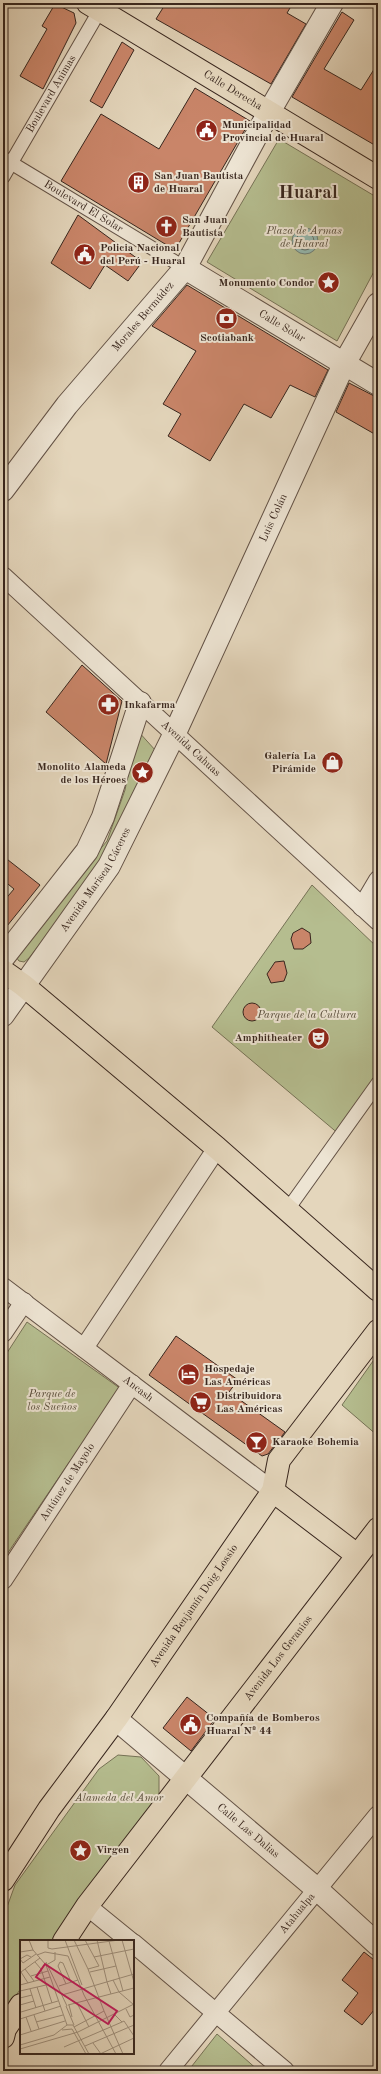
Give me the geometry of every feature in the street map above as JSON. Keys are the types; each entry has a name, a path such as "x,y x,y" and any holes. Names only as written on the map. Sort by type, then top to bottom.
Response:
{"main road":[{"name":"Calle Derecha","path":"97,5 378,178"},
{"path":"3,971 23,985 217,1148 288,1209 378,1290"},
{"name":"Avenida Benjamín Doig Lossio","path":"3,1880 49,1809 116,1719 273,1492 280,1460 378,1331"},
{"path":"273,1492 357,1555"},
{"name":"Avenida Los Geranios","path":"65,1940 87,1906 378,1529"},
{"path":"3,2037 5,2029 20,2006"}],"street":[{"name":"Morales Bermúdez","path":"3,490 67,405 185,268 269,112 332,3"},
{"name":"Boulevard Animas","path":"3,177 8,161 97,5"},
{"name":"Boulevard El Solar","path":"8,161 185,268"},
{"name":"Calle Solar","path":"185,268 378,384"},
{"name":"Luis Colán","path":"174,735 344,364 378,304"},
{"name":"Avenida Cahuas","path":"3,576 140,704 378,921"},
{"path":"3,958 87,851 103,817 140,704"},
{"name":"Avenida Mariscal Cáceres","path":"3,1015 109,866 174,735"},
{"path":"362,907 378,880"},
{"path":"288,1209 378,1083"},
{"path":"84,1348 217,1148"},
{"name":"Ancash","path":"3,1287 273,1492"},
{"path":"3,1333 24,1302"},
{"name":"Antúnez de Mayolo","path":"3,1580 132,1384"},
{"name":"Calle Las Dalias","path":"116,1719 318,1890 378,1945"},
{"name":"Atahualpa","path":"168,2071 378,1815"},
{"path":"87,1906 129,1940"},
{"path":"134,1944 285,2071"}],"green space":[{"name":"Plaza de Armas de Huaral","path":"279,139 378,198 378,264 337,341 207,262"},
{"path":"137,730 156,751 95,872 29,958 24,962 19,961 16,957 65,891 107,841 125,790"},
{"name":"Parque de la Cultura","path":"312,885 378,948 378,1082 340,1135 212,1027"},
{"name":"Parque de los Sueños","path":"27,1322 121,1389 3,1560 3,1359"},
{"path":"378,1354 378,1436 342,1405"},
{"name":"Alameda del Amor","path":"118,1755 141,1757 159,1776 159,1799 54,1940 20,1940 20,1990 3,2020 3,1918 15,1885 99,1769"},
{"path":"217,2034 259,2071 188,2071"}],"water":[{"path":"305,228 314,232 318,241 314,250 305,254 296,250 292,241 296,232"}],"building":[{"path":"166,3 293,3 287,13 306,24 271,84 156,19"},
{"path":"55,4 74,13 76,23 43,89 20,76 47,29 42,26"},
{"path":"342,12 354,20 324,69 361,90 378,63 378,147 292,97"},
{"path":"122,42 134,50 102,108 90,101"},
{"name":"San Juan Bautista de Huaral","path":"195,88 250,121 175,250 61,181 101,114 159,149"},
{"name":"Policia Nacional del Perú - Huaral","path":"78,215 142,262 128,281 105,265 90,289 51,263"},
{"path":"187,285 328,370 315,397 290,385 271,418 244,404 210,461 168,436 181,414 163,404 196,351 152,326"},
{"path":"349,383 378,398 378,436 336,412"},
{"path":"82,665 122,701 106,764 46,712"},
{"path":"3,856 40,885 3,931 3,902 14,889 3,880"},
{"path":"302,928 310,933 311,943 303,949 294,949 291,939 293,933"},
{"path":"284,961 287,973 284,981 271,983 267,974 275,962"},
{"path":"248,1003 256,1003 261,1008 259,1019 256,1021 248,1021 243,1016 243,1008"},
{"path":"176,1336 238,1380 229,1392 285,1432 268,1454 262,1456 149,1375"},
{"name":"Compañía de Bomberos Huaral Nº 44","path":"187,1697 215,1719 191,1751 163,1728"},
{"path":"364,1952 378,1963 378,2005 362,2025 344,2011 358,1993 342,1980"}],"place":[{"name":"Municipalidad Provincial de Huaral","path":"207,131"},
{"name":"San Juan Bautista de Huaral","path":"138,182"},
{"name":"San Juan Bautista","path":"166,226"},
{"name":"Policia Nacional del Perú - Huaral","path":"84,254"},
{"name":"Monumento Condor","path":"329,283"},
{"name":"Scotiabank","path":"227,318"},
{"name":"Inkafarma","path":"108,705"},
{"name":"Galería La Pirámide","path":"332,762"},
{"name":"Monolito Alameda de los Héroes","path":"142,773"},
{"name":"Amphitheater","path":"318,1038"},
{"name":"Hospedaje Las Américas","path":"189,1375"},
{"name":"Distribuidora Las Américas","path":"201,1402"},
{"name":"Karaoke Bohemia","path":"256,1442"},
{"name":"Compañía de Bomberos Huaral Nº 44","path":"190,1724"},
{"name":"Virgen","path":"80,1850"}],"district":[{"name":"Huaral","path":"308,193"}]}
